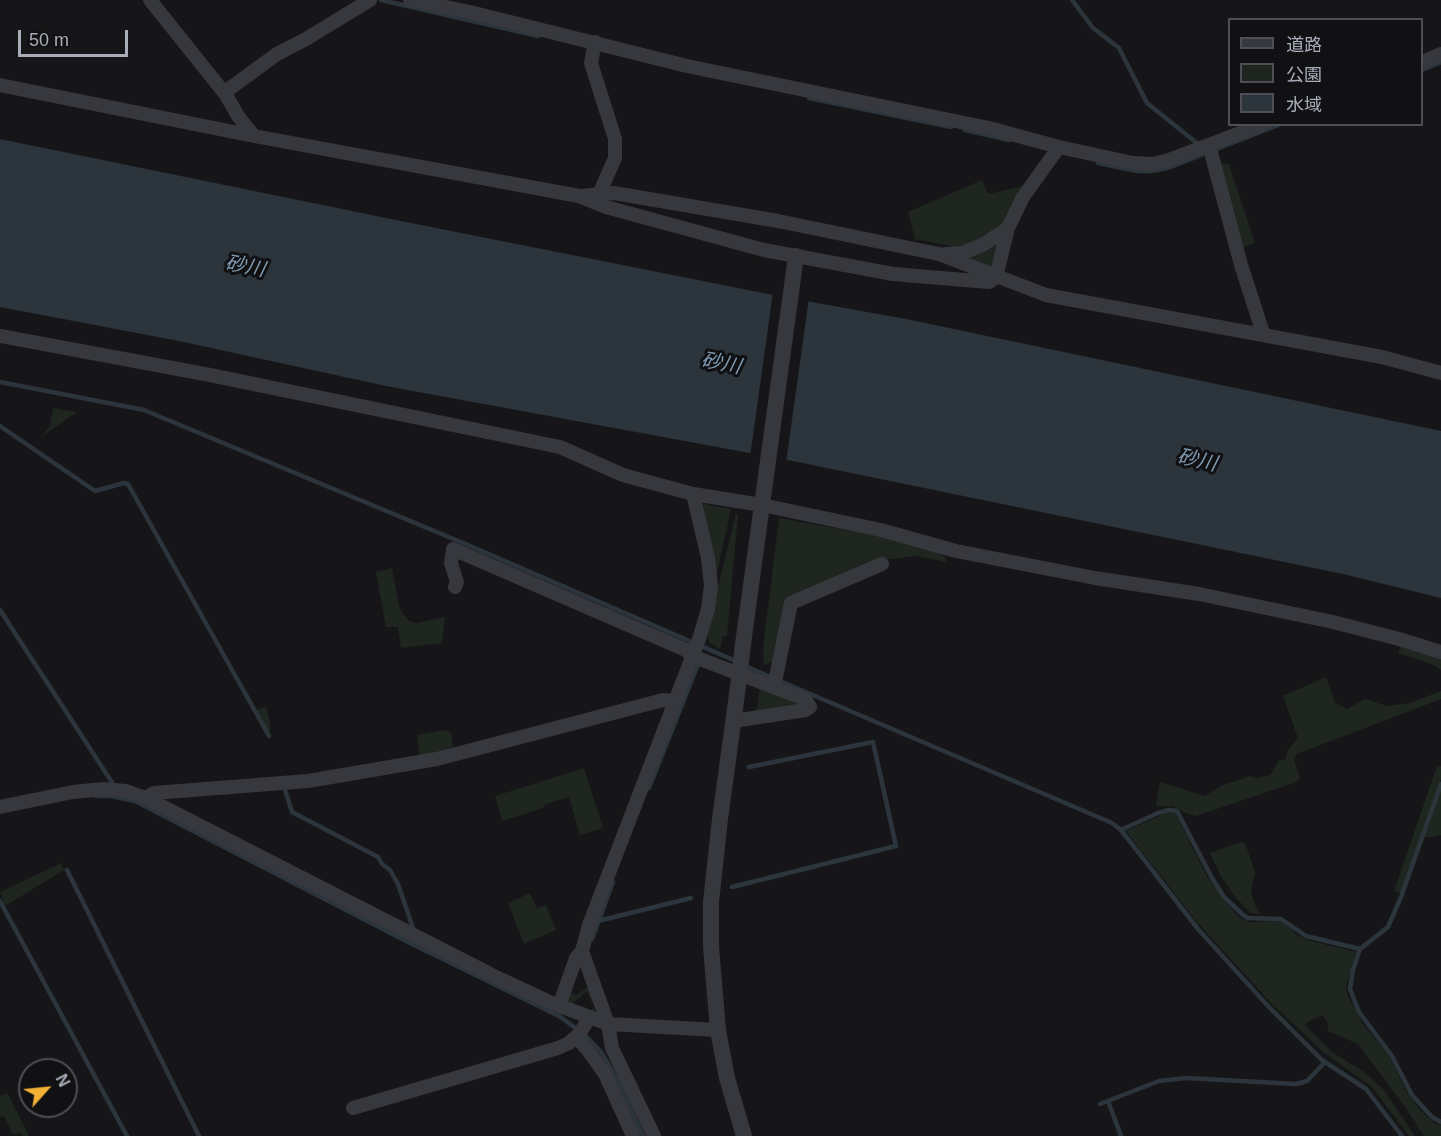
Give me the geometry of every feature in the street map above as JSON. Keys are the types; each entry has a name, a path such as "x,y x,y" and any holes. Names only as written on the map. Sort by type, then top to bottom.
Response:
{"street":[{"path":"150,0 226,95 238,116 254,136"},
{"path":"226,95 229,89 278,54 370,0"},
{"path":"410,0 594,47 990,128 1059,147 1133,163 1152,164 1210,149 1260,126"},
{"path":"594,47 591,63 615,139 615,158 598,199"},
{"path":"1423,62 1441,54"},
{"path":"0,85 254,136 598,199 723,239 796,256 893,274 989,282 996,277 1008,228 1023,196 1059,147"},
{"path":"1210,149 1241,265 1263,333"},
{"path":"598,199 614,193 767,219 939,254 1046,295 1263,333 1382,357 1441,373"},
{"path":"939,254 963,253 984,244 1008,228"},
{"path":"744,1136 727,1078 718,1030 711,947 711,902 743,644 796,256"},
{"path":"0,336 560,447 623,475 693,494 762,505 881,530 956,552 1095,578 1199,594 1333,622 1441,652"},
{"path":"654,1136 612,1048 608,1024 583,954 589,925 675,701 698,652 711,586 708,558 693,494"},
{"path":"455,587 457,582 451,562 453,549 686,650 698,652 775,681 805,699 810,707 806,710 733,721"},
{"path":"775,681 791,603 882,564"},
{"path":"146,798 154,793 308,781 437,759 663,700 675,701"},
{"path":"0,807 73,792 103,789 126,791 146,798 494,976 559,1006 582,1029 587,1049 605,1074 633,1136"},
{"path":"559,1006 576,958 583,954"},
{"path":"353,1108 558,1048 582,1029 608,1024 718,1030"}],"green space":[{"path":"1219,163 1229,164 1255,243 1241,248"},
{"path":"982,180 988,194 1028,185 1004,225 992,235 960,248 915,239 908,212"},
{"path":"1001,237 992,269 960,257"},
{"path":"53,408 77,412 41,437 50,426"},
{"path":"704,504 731,509 715,582 702,515"},
{"path":"736,514 738,515 727,636 723,636 720,649 710,643 706,634"},
{"path":"779,518 896,539 935,550 945,557 946,562 915,556 884,560 790,597 776,660 764,665 763,648"},
{"path":"392,568 399,606 409,621 417,623 445,617 442,643 401,648 398,627 386,627 376,572"},
{"path":"1401,645 1441,657 1441,670 1434,665 1398,653"},
{"path":"1326,677 1335,702 1347,709 1365,699 1387,706 1410,703 1441,691 1441,699 1297,754 1294,760 1300,777 1294,783 1196,816 1173,806 1156,806 1160,782 1204,796 1223,785 1250,776 1257,778 1270,775 1279,760 1285,760 1288,750 1298,738 1283,696"},
{"path":"760,688 803,704 756,712"},
{"path":"266,706 270,723 270,736 256,711"},
{"path":"443,730 451,732 453,747 437,755 420,758 417,735"},
{"path":"1437,766 1441,766 1441,779 1401,894 1394,891"},
{"path":"584,768 603,828 580,835 569,797 502,821 495,796"},
{"path":"1441,788 1441,835 1424,838"},
{"path":"1166,813 1175,813 1208,878 1239,917 1249,922 1278,921 1286,924 1297,935 1311,941 1356,952 1346,987 1348,996 1363,1024 1388,1054 1407,1092 1420,1110 1435,1124 1441,1125 1441,1136 1424,1136 1358,1044 1328,1031 1327,1021 1322,1015 1306,1023 1306,1026 1332,1052 1364,1072 1383,1089 1415,1136 1409,1136 1372,1087 1323,1052 1271,1003 1197,922 1126,831"},
{"path":"1240,842 1245,843 1255,872 1251,893 1261,914 1251,913 1236,898 1221,876 1210,853"},
{"path":"61,863 64,870 5,906 0,892"},
{"path":"530,893 537,908 546,905 556,930 524,944 508,903"},
{"path":"588,987 593,1004 587,991 573,1003 592,1010 594,1007 595,1012 566,1003 572,992 575,996"},
{"path":"7,1093 29,1136 22,1136 20,1132 13,1135 4,1116 0,1117 0,1096"}],"water":[{"name":"砂川","path":"0,139 773,295 906,319 1441,431 1441,598 1343,574 788,460 386,386 179,341 0,307"}],"pier":[{"path":"773,292 809,298 786,463 750,457"}],"waterway":[{"path":"381,0 538,36"},
{"path":"1072,0 1093,28 1119,48 1147,103 1198,144"},
{"path":"1423,70 1441,62"},
{"path":"809,98 951,127"},
{"path":"1098,163 1137,171 1168,168 1276,126"},
{"path":"965,130 1009,140"},
{"path":"0,382 144,410 468,545 738,662"},
{"path":"0,426 95,491 124,483 128,484 269,736"},
{"path":"0,610 113,784"},
{"path":"649,788 699,662"},
{"path":"745,666 1112,823 1121,830 1198,929 1267,1005 1322,1060 1366,1089 1402,1136"},
{"path":"732,887 896,846 873,742 749,767"},
{"path":"1121,830 1158,813 1169,810 1177,811 1224,897 1243,915 1248,918 1281,919 1306,936 1360,949 1388,927 1441,784"},
{"path":"285,790 292,812 378,857 382,864 390,870 398,884 413,928"},
{"path":"96,796 111,796 135,801 406,941 559,1016 559,1014"},
{"path":"67,870 199,1136"},
{"path":"592,939 613,882"},
{"path":"598,921 691,898"},
{"path":"0,901 127,1136"},
{"path":"1360,949 1350,989 1359,1012 1392,1056 1412,1095 1432,1117 1441,1122"},
{"path":"559,1016 585,1035 601,1052 618,1081 643,1136"},
{"path":"1100,1104 1159,1081 1186,1078 1296,1084 1307,1081 1325,1062"},
{"path":"1108,1101 1121,1136"}]}
